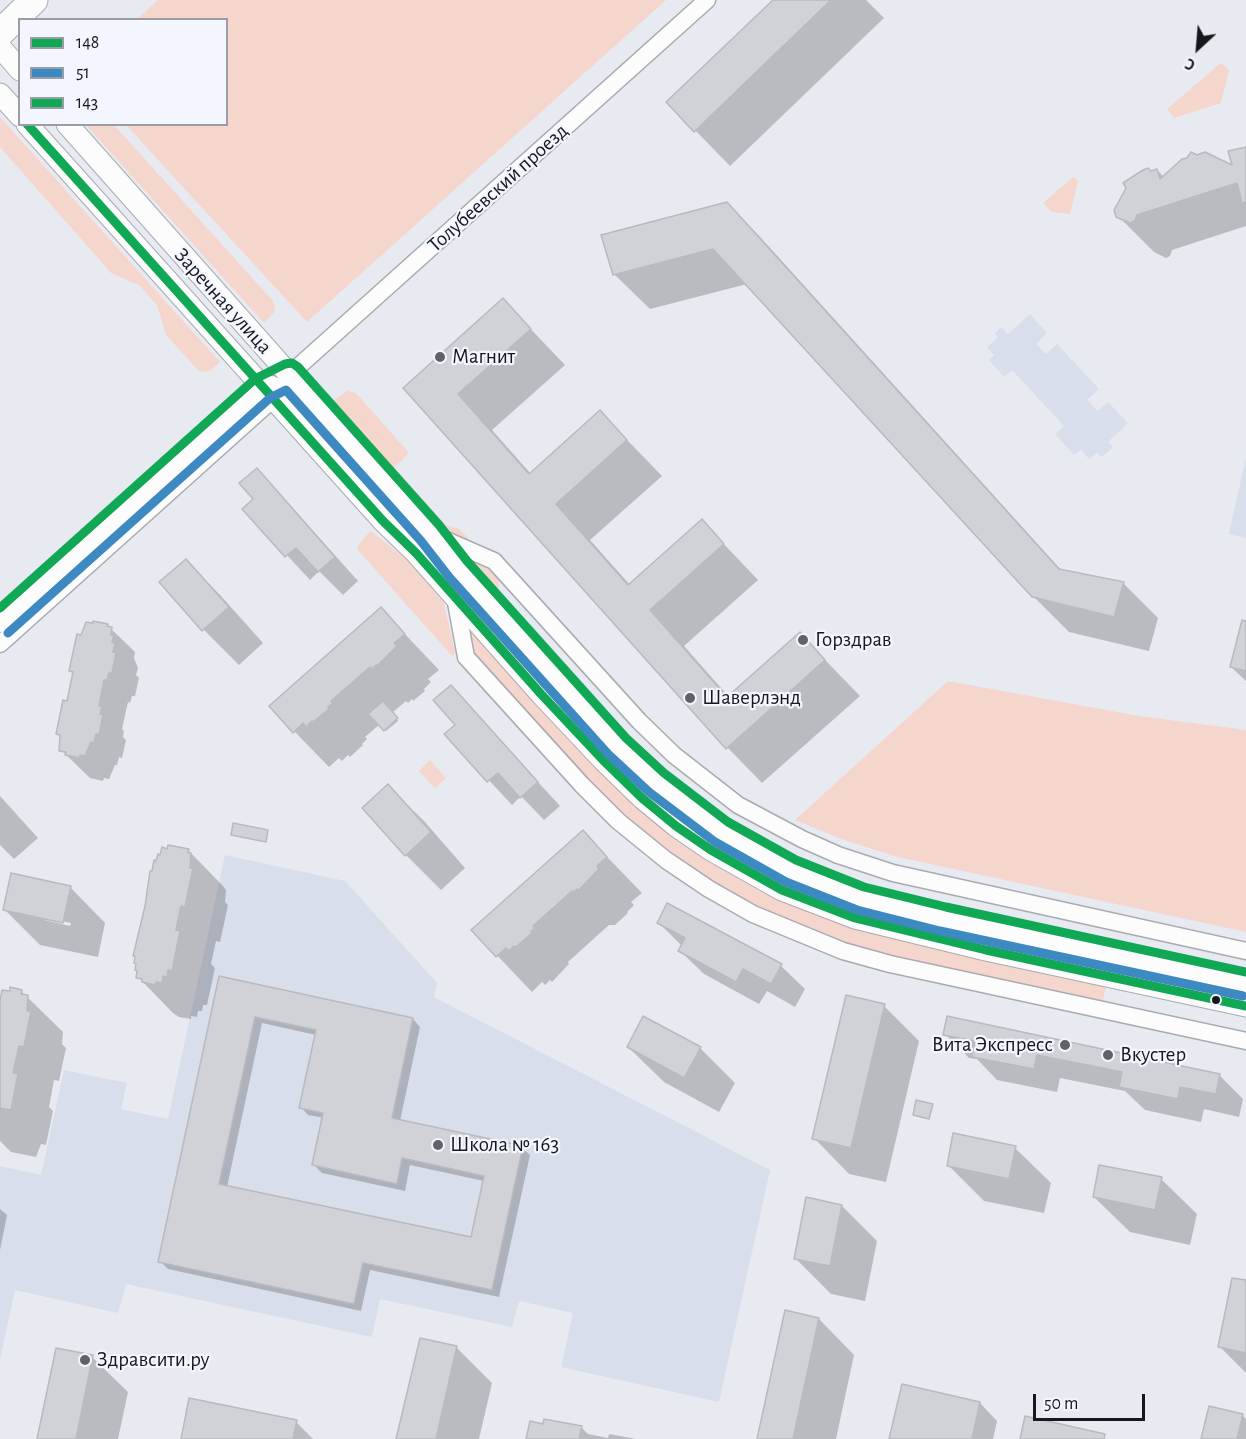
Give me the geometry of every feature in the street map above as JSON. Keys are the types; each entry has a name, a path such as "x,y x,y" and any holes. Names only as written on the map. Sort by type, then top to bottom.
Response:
{"main road":[{"path":"0,8 9,0"},
{"path":"0,33 34,0"}],"street":[{"name":"Толубеевский проезд","path":"0,624 290,375 707,0"},
{"path":"0,47 18,68"},
{"path":"0,94 18,114"},
{"name":"Заречная улица","path":"29,126 268,394 383,521 416,553 595,752 642,798 676,826 749,873 816,904 886,926 986,950 1246,1006"},
{"name":"Заречная улица","path":"69,126 430,533 458,569 617,746 688,809 758,854 823,885 860,898 903,910 1246,984"},
{"name":"Толубеевский проезд","path":"0,644 268,394"},
{"path":"430,533 494,561 639,721 674,755 738,805 793,835 838,855 893,873 1246,951"},
{"path":"455,597 466,657 582,785 618,821 666,860 709,889 803,936 843,951 890,964 1246,1041"}],"shaded area":[{"path":"158,0 666,0 307,322 127,126 228,126 228,18 138,18"},
{"path":"1221,63 1229,70 1221,103 1174,118 1167,109"},
{"path":"0,117 220,362 210,371 198,370 166,335 157,305 139,285 111,273 0,147"},
{"path":"87,126 115,126 273,301 275,310 264,323"},
{"path":"1073,177 1078,181 1070,214 1052,212 1043,203"},
{"path":"1030,314 1047,333 1036,344 1046,354 1057,344 1099,389 1087,400 1098,411 1108,402 1128,423 1108,442 1113,447 1102,457 1097,453 1089,459 1081,450 1074,455 1055,434 1064,426 1012,370 1004,377 989,360 994,355 987,347 998,337 995,333 1001,327 1008,334"},
{"path":"347,391 356,393 409,453 394,468 446,525 459,529 468,538 467,541 452,536 443,528 333,401"},
{"path":"1246,457 1246,538 1229,534"},
{"path":"371,531 407,560 444,603 455,653 452,656 357,549"},
{"path":"471,562 488,569 498,579 499,587 493,593 469,566"},
{"path":"471,630 670,834 704,858 778,899 852,927 1106,986 1103,1001 892,956 846,943 806,929 736,896 659,847 587,783 476,657 469,632"},
{"path":"948,681 1139,716 1246,730 1246,932 898,857 844,840 795,820"},
{"path":"430,760 446,778 435,788 419,771"},
{"name":"Школа № 163","path":"225,855 345,881 437,983 434,997 770,1170 719,1402 561,1367 573,1313 519,1301 512,1327 380,1299 372,1337 126,1284 118,1313 15,1290 0,1359 0,1166 41,1175 64,1070 127,1083 121,1109 168,1119"}],"building":[{"path":"773,0 831,0 694,132 666,102"},
{"path":"1246,147 1246,202 1242,203 1237,183 1137,215 1135,221 1130,223 1116,217 1114,210 1126,188 1123,183 1143,170 1157,169 1160,179 1182,159 1187,158 1191,152 1197,155 1205,152 1232,165 1228,151"},
{"path":"727,202 1059,569 1124,582 1114,617 1032,597 713,249 613,275 601,235"},
{"path":"503,298 531,329 458,394 529,474 600,410 627,440 556,504 628,585 702,519 724,544 650,610 727,697 800,632 825,660 726,749 403,388"},
{"path":"257,468 335,557 318,572 296,548 285,557 242,509 253,499 239,483"},
{"path":"186,559 229,607 202,631 159,582"},
{"path":"381,607 405,634 394,643 397,646 377,666 371,669 370,667 331,701 333,703 328,707 329,709 306,727 303,723 293,733 269,706"},
{"path":"1242,620 1246,621 1246,671 1230,667"},
{"path":"93,621 112,627 111,635 114,635 112,642 115,643 113,652 116,653 112,673 109,673 107,680 104,680 99,706 102,706 100,714 103,715 99,735 96,734 94,743 91,742 85,756 80,755 80,758 65,755 66,752 59,751 60,735 56,734 63,700 67,701 73,672 69,671 77,634 81,635 86,622 93,623"},
{"path":"451,685 538,782 520,798 498,773 487,782 444,734 455,725 433,700"},
{"path":"383,701 398,718 384,731 368,714"},
{"path":"388,784 431,832 405,856 362,808"},
{"path":"233,823 268,830 266,842 231,835"},
{"path":"583,830 607,857 597,866 599,869 578,891 577,889 572,891 533,926 535,928 531,931 532,933 516,947 514,946 509,951 506,948 496,957 471,930"},
{"path":"168,845 189,849 190,868 193,868 185,907 181,906 176,930 180,931 172,971 168,970 167,977 163,976 162,983 156,982 155,985 136,978 135,956 133,956 145,906 150,871 162,847 167,849"},
{"path":"11,873 71,886 63,923 3,910"},
{"path":"667,903 782,964 771,984 743,969 736,982 678,951 685,938 657,923"},
{"path":"219,976 413,1018 392,1118 523,1146 492,1290 363,1263 354,1304 158,1262","holes":["255,1017 316,1030 299,1108 323,1113 312,1165 397,1184 402,1158 484,1176 471,1237 219,1184"]},
{"path":"10,987 22,990 21,994 28,995 27,1011 31,1011 24,1047 19,1046 13,1073 18,1074 11,1110 0,1108 0,1001 2,990 10,991"},
{"path":"846,995 885,1004 851,1148 812,1139"},
{"path":"643,1016 701,1047 684,1078 627,1047"},
{"path":"947,1016 1220,1074 1216,1094 1180,1087 1178,1099 1119,1087 1122,1072 1037,1055 1034,1069 972,1057 975,1041 943,1035"},
{"path":"916,1100 933,1104 929,1119 913,1115"},
{"path":"953,1133 1016,1146 1009,1179 947,1166"},
{"path":"1099,1165 1162,1177 1155,1210 1093,1197"},
{"path":"806,1197 842,1205 830,1266 794,1259"},
{"path":"1232,1278 1246,1280 1246,1353 1218,1347"},
{"path":"785,1310 819,1318 793,1439 757,1439"},
{"path":"420,1338 457,1346 436,1439 396,1439"},
{"path":"56,1348 93,1355 76,1439 37,1439"},
{"path":"902,1384 980,1402 972,1439 889,1439"},
{"path":"189,1398 297,1420 293,1439 181,1439"},
{"path":"1209,1406 1243,1414 1237,1439 1201,1439"},
{"path":"1025,1416 1105,1434 1104,1439 1020,1439"},
{"path":"544,1419 582,1426 579,1439 526,1439 530,1421 543,1424"}],"transit line":[{"name":"148","path":"29,126 541,694 603,760 642,798 676,826 711,850 782,890 855,918 986,950 1246,1006"},
{"name":"143","path":"0,608 255,379 285,364 292,363 439,525 467,561 626,738 664,773 728,822 796,860 864,887 1246,972"},
{"name":"51","path":"8,633 270,398 286,390 421,541 449,577 608,754 649,792 715,842 786,882 857,910 940,931 1243,996"}],"place":[{"name":"Магнит","path":"440,357"},
{"name":"Горздрав","path":"803,640"},
{"name":"Шаверлэнд","path":"690,698"},
{"name":"Вита Экспресс","path":"1065,1045"},
{"name":"Вкустер","path":"1108,1055"},
{"name":"Школа № 163","path":"438,1145"},
{"name":"Здравсити.ру","path":"85,1360"}]}
